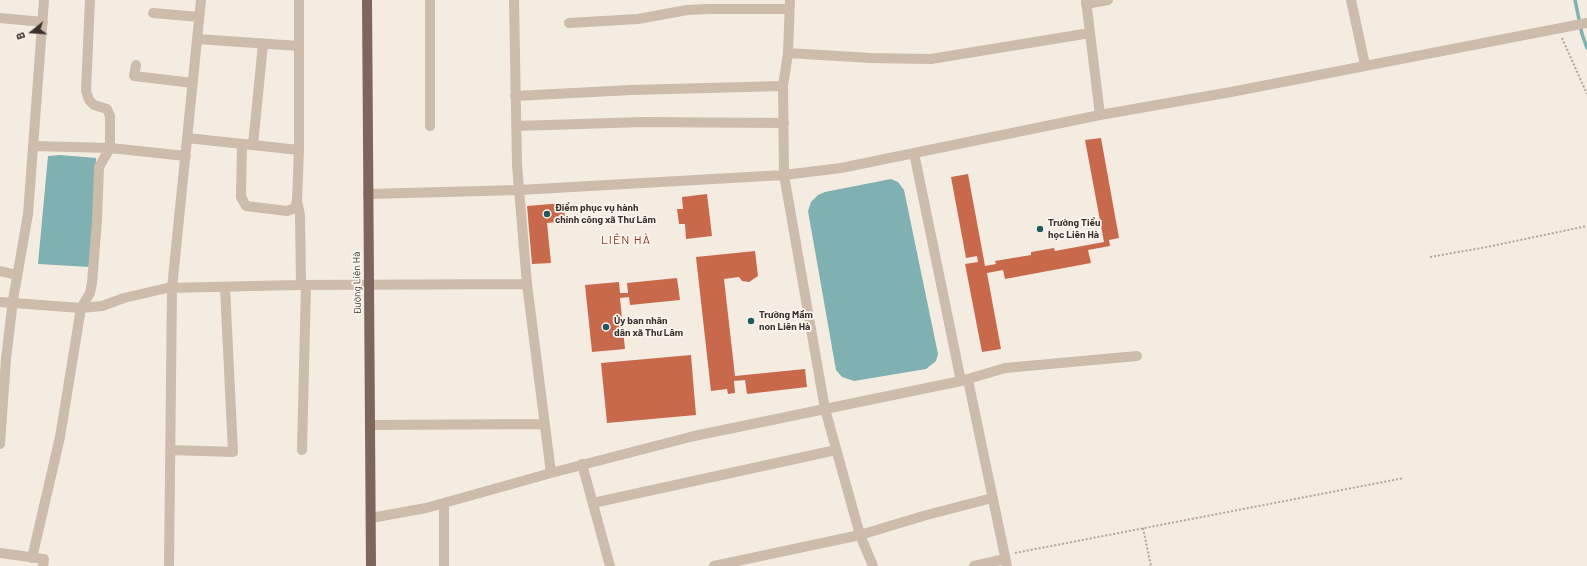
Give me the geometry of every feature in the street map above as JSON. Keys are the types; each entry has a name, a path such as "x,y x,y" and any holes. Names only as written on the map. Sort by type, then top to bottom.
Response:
{"main road":[{"name":"Đường Liên Hà","path":"367,0 371,566"}],"street":[{"path":"0,444 5,331 13,304 28,214 44,0"},
{"path":"32,558 60,437 81,308 90,293 92,283 97,220 99,166 110,148 110,116 107,109 88,100 86,91 90,0"},
{"path":"169,566 172,288 201,0"},
{"path":"299,0 298,201 303,285 302,450"},
{"path":"430,0 430,126"},
{"path":"514,0 515,96 519,190 527,284 551,473"},
{"path":"1100,115 1086,2 1108,0"},
{"path":"1351,0 1365,66"},
{"path":"568,23 638,19 687,10 790,5 788,52 783,86 784,175 825,409 860,535 873,566"},
{"path":"153,13 199,17"},
{"path":"0,18 43,22"},
{"path":"368,194 519,190 784,175 841,168 1100,115 1587,23"},
{"path":"788,52 871,58 930,59 1090,33"},
{"path":"197,40 299,46"},
{"path":"253,145 263,44"},
{"path":"136,65 134,76 193,83"},
{"path":"515,96 631,90 783,86"},
{"path":"517,126 642,122 784,123"},
{"path":"187,138 299,150"},
{"path":"242,144 241,192 243,202 246,206 286,211 295,208 298,201"},
{"path":"34,146 110,148 186,156"},
{"path":"914,153 1005,560 974,566"},
{"path":"0,271 17,275"},
{"path":"0,302 81,308 102,306 124,298 172,288 303,285 527,284"},
{"path":"171,450 233,452 225,287"},
{"path":"371,518 426,508 582,464 694,436 965,380 1005,368 1137,356"},
{"path":"370,425 545,424"},
{"path":"593,503 836,450"},
{"path":"582,464 610,566"},
{"path":"714,566 860,535 923,516 992,498"},
{"path":"444,502 444,566"},
{"path":"0,553 44,559 43,566"}],"path":[{"path":"1563,27 1587,94"},
{"path":"1430,257 1487,247 1587,226"},
{"path":"1005,560 1144,528 1404,478"},
{"path":"1144,528 1151,566"}],"water":[{"path":"60,155 96,158 90,267 38,264 48,156"},
{"path":"891,179 898,182 904,190 938,354 936,361 926,369 854,381 842,377 836,370 808,211 811,202 818,195 825,192"}],"building":[{"path":"1101,138 1119,238 1109,240 1110,246 1088,250 1091,263 1005,279 1003,270 987,273 1001,349 982,352 965,264 978,262 977,256 966,258 951,177 968,174 985,266 996,264 995,261 1031,255 1031,252 1054,248 1055,251 1104,242 1085,140"},
{"path":"707,194 712,236 686,239 685,224 679,224 677,209 683,209 682,197"},
{"path":"564,203 565,221 547,223 551,263 532,264 527,206"},
{"path":"755,251 758,276 749,282 742,281 739,277 724,279 735,376 805,369 807,387 747,394 745,380 734,381 735,393 728,394 727,389 711,391 696,257"},
{"name":"Ủy ban nhân dân xã Thư Lâm","path":"677,278 680,300 630,305 629,297 620,298 625,349 592,352 585,285 619,282 620,293 628,293 627,283"},
{"path":"691,355 696,415 607,423 601,363"}],"waterway":[{"path":"1575,0 1582,34 1587,48"}],"place":[{"name":"Điểm phục vụ hành chính công xã Thư Lâm","path":"547,214"},
{"name":"Trường Tiểu học Liên Hà","path":"1040,229"},
{"name":"Trường Mầm non Liên Hà","path":"751,321"},
{"name":"Ủy ban nhân dân xã Thư Lâm","path":"606,327"}],"district":[{"name":"LIÊN HÀ","path":"626,240"}]}
